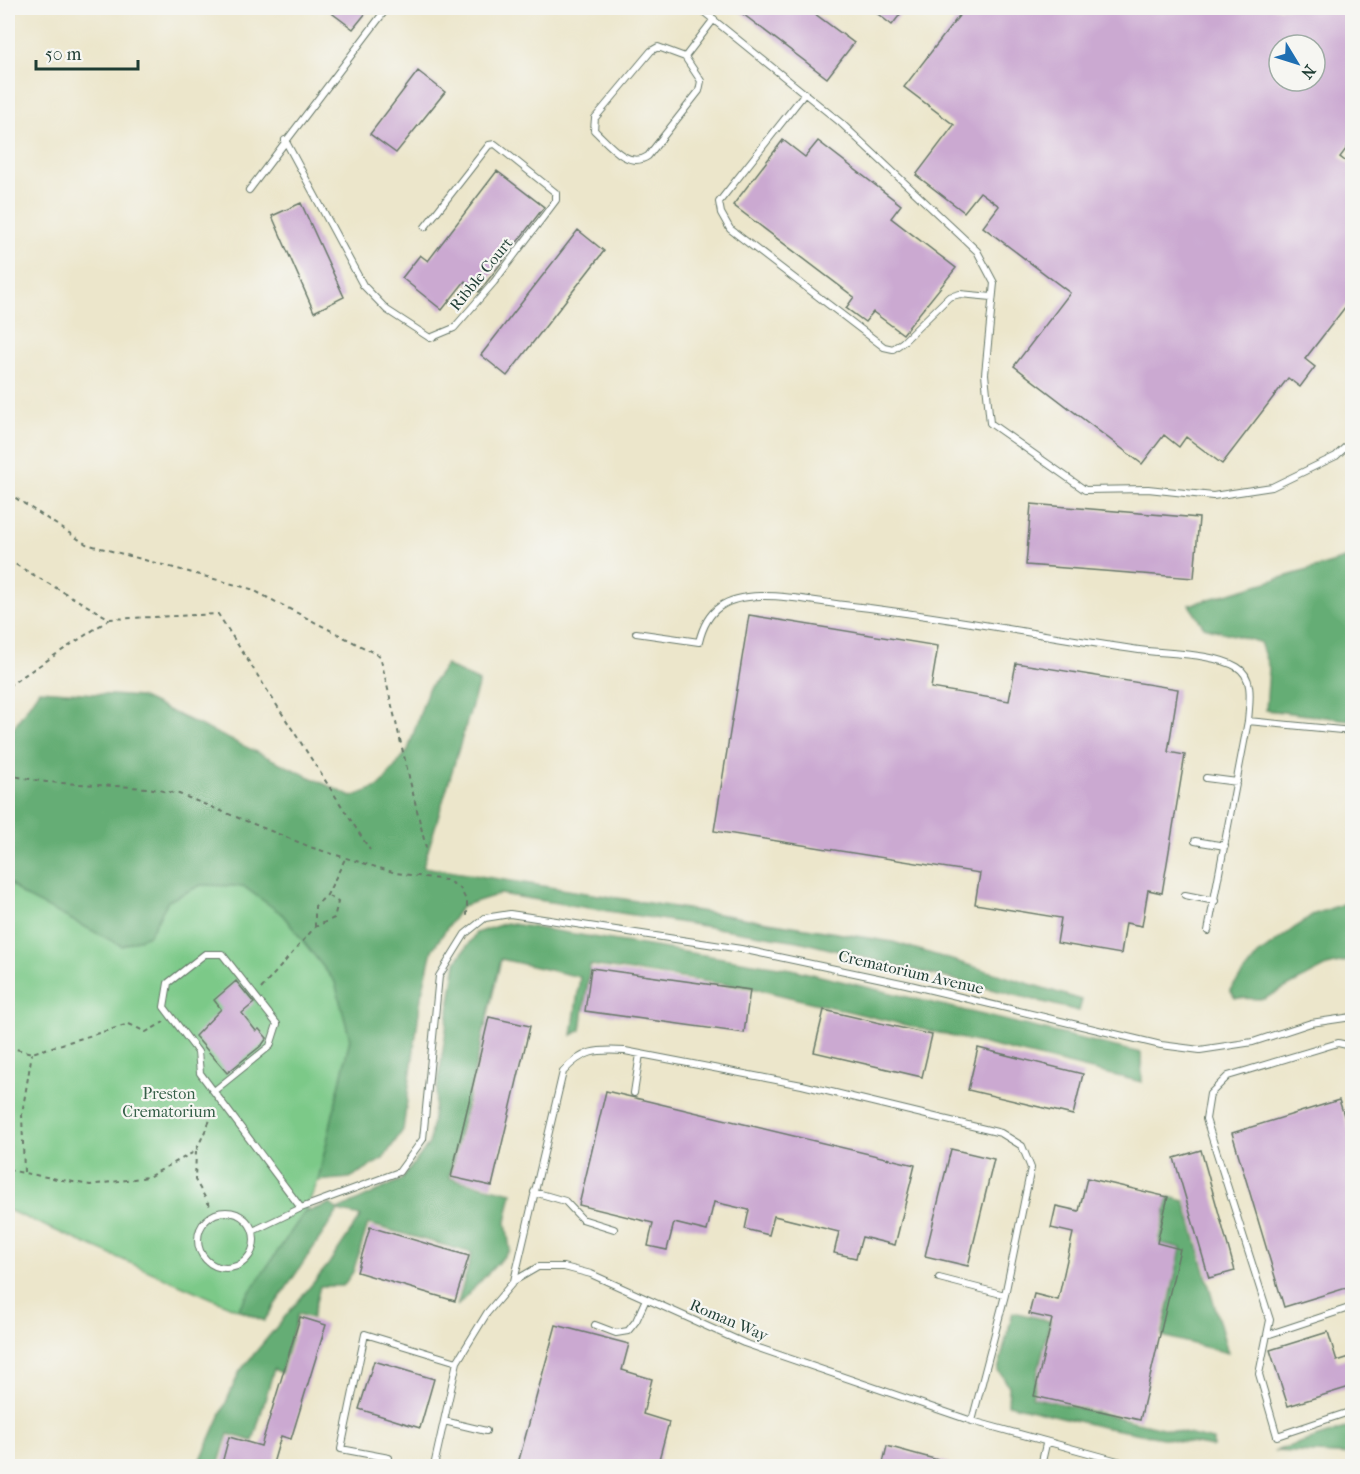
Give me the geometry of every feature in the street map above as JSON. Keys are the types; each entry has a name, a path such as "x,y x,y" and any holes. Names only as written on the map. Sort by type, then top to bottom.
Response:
{"lane":[{"path":"249,190 387,8"},
{"path":"699,8 841,123 977,251 993,284 985,374 990,423 1085,490 1149,489 1213,496 1272,487 1336,456 1353,441"},
{"path":"685,57 714,19"},
{"path":"658,47 685,57 701,81 699,91 648,156 642,160 627,159 594,130 595,118 651,51 658,47"},
{"path":"805,93 718,202 730,229 884,347 893,349 903,342 950,297 960,294 992,297"},
{"name":"Ribble Court","path":"285,140 363,285 387,310 430,338 454,327 494,282 556,200 556,193 495,144 489,145 425,227"},
{"path":"636,633 699,642 704,623 714,609 761,596 928,615 1140,650 1221,660 1239,667 1247,678 1250,694 1248,722 1208,931"},
{"path":"1248,722 1353,731"},
{"path":"1206,778 1237,782"},
{"path":"1195,841 1225,846"},
{"path":"1185,895 1215,901"},
{"name":"Crematorium Avenue","path":"465,934 485,918 510,914 741,949 906,984 1161,1045 1200,1050 1254,1042 1311,1023 1353,1017"},
{"path":"253,1231 301,1208 399,1172 423,1139 439,976 465,934"},
{"path":"214,1091 270,1046 277,1024 222,954 206,954 168,983 164,1006 198,1052 200,1073 301,1208"},
{"path":"1353,1050 1347,1045 1338,1043 1228,1076 1210,1094 1206,1119 1270,1320 1259,1374 1277,1436 1353,1411"},
{"path":"514,1281 563,1071 574,1059 597,1050 640,1054 846,1096 1001,1133 1022,1146 1031,1168 1005,1295 972,1421"},
{"path":"634,1093 640,1054"},
{"path":"534,1192 565,1201 582,1219 614,1229"},
{"path":"218,1213 237,1214 245,1219 253,1231 252,1250 247,1258 231,1268 213,1265 200,1251 199,1232 203,1224 218,1213"},
{"name":"Roman Way","path":"434,1467 457,1362 487,1312 514,1281 538,1267 564,1267 591,1274 744,1343 972,1421 1046,1444 1136,1467"},
{"path":"939,1278 1005,1295"},
{"path":"595,1325 616,1333 628,1331 636,1321 646,1299"},
{"path":"1267,1335 1353,1307"},
{"path":"389,1458 341,1449 365,1334 457,1362"},
{"path":"444,1421 486,1431"},
{"path":"1041,1467 1046,1444"}],"path":[{"path":"8,493 86,543 251,589 380,656 427,852"},
{"path":"8,560 110,618"},
{"path":"8,686 110,618 218,614 369,850"},
{"path":"8,775 46,782 148,788 179,794 314,848 396,873 446,880 460,888 467,902 469,914 465,934"},
{"path":"315,927 315,906 327,896 346,858"},
{"path":"255,996 315,927 334,918 338,902 327,896"},
{"path":"8,1047 32,1053 129,1024 146,1032 172,1018"},
{"path":"24,1172 22,1114 32,1053"},
{"path":"210,1206 195,1180 196,1151 220,1098"},
{"path":"8,1170 90,1185 147,1177 196,1151"}],"green space":[{"path":"1352,557 1352,709 1350,709 1349,720 1266,710 1269,668 1260,642 1204,627 1189,605"},
{"path":"446,665 479,682 423,867 893,942 1082,1000 1079,1011 798,941 500,894 462,906 432,950 421,997 403,1130 383,1159 350,1178 318,1181 350,1039 335,982 282,914 243,886 201,885 168,901 149,935 122,946 23,895 8,881 8,736 39,690 140,697 352,797 380,786 408,750 428,689"},
{"name":"Preston Crematorium","path":"8,881 23,895 122,946 149,935 168,901 201,885 243,886 282,914 335,982 350,1039 318,1181 305,1212 330,1204 264,1321 8,1210"},
{"path":"1352,901 1352,960 1327,966 1264,999 1235,998 1230,990 1258,955 1312,915"},
{"path":"506,923 791,969 1141,1053 1142,1082 752,988 590,965 581,1030 572,1035 580,977 501,959 449,1178 512,1193 506,1222 510,1250 457,1306 472,1253 368,1224 353,1272 343,1286 320,1286 312,1318 298,1314 281,1373 274,1369 253,1441 228,1434 218,1466 198,1466 240,1371 328,1265 361,1216 338,1211 264,1321 238,1309 304,1213 330,1204 338,1210 401,1180 429,1144 456,962 476,933"},
{"path":"1169,1197 1185,1201 1228,1353 1162,1336 1181,1248 1159,1243"},
{"path":"1013,1312 1050,1321 1032,1397 1213,1440 1213,1447 1102,1427 1008,1404 1009,1386 998,1370"},
{"path":"1352,1426 1352,1455 1275,1451"}],"building":[{"path":"325,8 370,8 353,29"},
{"path":"735,8 807,8 854,43 827,78"},
{"path":"870,8 905,8 892,25"},
{"path":"965,8 1353,8 1353,140 1340,157 1353,167 1353,297 1305,359 1315,367 1300,387 1288,378 1222,464 1186,437 1179,447 1164,435 1142,464 1014,366 1070,293 983,227 999,206 980,192 964,212 916,175 954,125 904,87"},
{"path":"418,71 445,92 396,153 370,134"},
{"path":"783,140 805,157 818,141 901,205 891,218 956,268 903,334 873,312 865,322 846,308 854,297 733,205"},
{"path":"497,171 544,207 479,292 465,281 442,310 402,278 420,255 428,261"},
{"path":"301,203 344,297 314,312 272,216"},
{"path":"578,230 604,251 507,376 481,355"},
{"path":"1031,504 1199,518 1194,578 1026,565"},
{"path":"749,615 938,646 931,688 1009,701 1016,663 1178,689 1168,752 1185,755 1162,893 1148,890 1142,926 1126,923 1121,954 1057,943 1061,918 975,904 980,873 714,831"},
{"path":"591,968 750,990 744,1033 585,1011"},
{"path":"236,981 254,1003 242,1013 256,1031 259,1029 267,1038 262,1045 227,1073 195,1036 221,1009 214,1000"},
{"path":"824,1010 932,1035 922,1077 814,1052"},
{"path":"489,1017 530,1026 492,1186 451,1177"},
{"path":"978,1048 1083,1074 1073,1115 968,1090"},
{"path":"606,1091 915,1165 895,1245 862,1237 856,1258 834,1253 839,1232 774,1216 769,1235 745,1229 749,1210 714,1202 707,1231 674,1223 667,1250 648,1246 653,1223 579,1205"},
{"path":"1339,1100 1353,1143 1353,1286 1284,1307 1232,1133"},
{"path":"951,1149 994,1159 968,1266 925,1256"},
{"path":"1201,1150 1235,1271 1209,1278 1174,1158"},
{"path":"1087,1178 1168,1197 1157,1243 1180,1249 1140,1420 1034,1396 1052,1319 1029,1314 1034,1294 1058,1300 1073,1233 1051,1228 1056,1206 1079,1211"},
{"path":"370,1227 469,1256 455,1301 357,1272"},
{"path":"300,1317 326,1325 291,1439 281,1436 272,1467 221,1467 229,1437 261,1446"},
{"path":"556,1325 629,1344 622,1370 652,1379 643,1414 669,1422 657,1467 517,1467"},
{"path":"1328,1332 1337,1361 1353,1356 1353,1386 1288,1406 1270,1350"},
{"path":"374,1361 434,1379 420,1428 359,1409"},
{"path":"887,1446 949,1463 948,1467 882,1467"}]}
